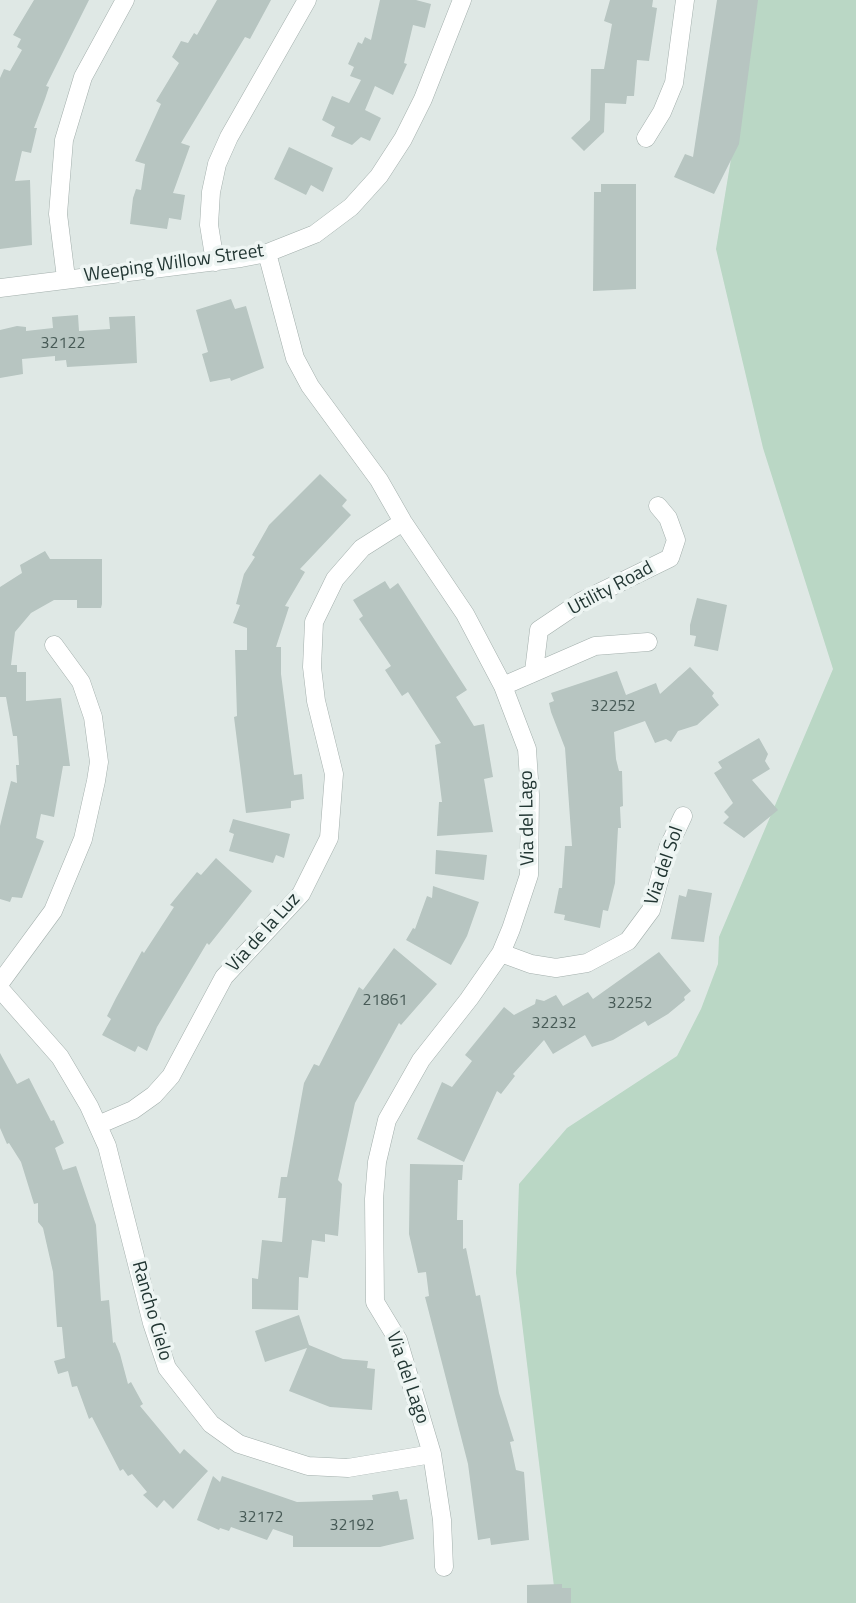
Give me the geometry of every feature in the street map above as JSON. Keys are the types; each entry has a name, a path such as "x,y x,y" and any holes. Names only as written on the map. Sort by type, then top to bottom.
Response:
{"street":[{"path":"66,278 58,214 64,140 83,78 125,0"},
{"path":"215,262 209,225 211,192 217,164 229,137 307,0"},
{"name":"Weeping Willow Street","path":"0,288 215,262 267,253 315,234 351,206 379,176 423,99 462,0"},
{"path":"646,138 662,112 674,83 685,0"},
{"name":"Via del Lago","path":"267,253 295,358 310,386 379,480 402,522 465,614 503,686 527,749 530,875 501,953 421,1060 387,1120 377,1162 374,1199 375,1302 398,1340 432,1454 442,1520 444,1567"},
{"name":"Utility Road","path":"534,671 540,630 582,601 670,558 676,540 668,518 659,506"},
{"name":"Via de la Luz","path":"98,1125 133,1110 171,1076 224,977 301,894 329,838 334,774 315,690 312,667 314,622 335,579 362,548 402,522"},
{"path":"503,686 595,646 648,642"},
{"path":"0,983 53,911 83,839 96,781 99,762 93,718 81,682 54,645"},
{"name":"Via del Sol","path":"501,953 531,964 556,968 587,963 628,941 651,910 668,848 682,816"},
{"name":"Rancho Cielo","path":"0,989 60,1057 98,1125 107,1146 152,1323 167,1368 211,1424 239,1444 308,1466 348,1468 432,1454"}],"green space":[{"path":"751,0 856,0 856,1603 556,1603 516,1273 519,1184 567,1128 677,1056 701,1009 718,964 719,937 833,669 763,448 716,249 734,141"}],"building":[{"path":"34,0 89,0 46,86 49,87 34,128 37,128 31,153 22,151 15,181 30,180 32,245 0,249 0,78 4,69 10,71 22,50 17,47 21,39 13,35"},
{"path":"217,0 271,0 250,39 245,37 181,143 190,146 173,193 185,195 181,220 169,218 167,229 130,224 133,198 136,189 141,190 145,164 135,161 161,104 156,101 179,63 172,57 181,41 188,43 194,33 197,35"},
{"path":"380,0 416,0 431,4 425,28 413,25 404,63 407,64 393,95 375,86 365,110 381,118 370,141 361,137 352,145 331,136 335,127 322,120 332,96 349,103 361,80 350,76 354,67 348,64 358,42 362,44 365,37 371,40"},
{"path":"610,0 653,0 652,7 657,8 649,61 637,60 634,96 627,96 626,104 605,103 604,132 584,151 571,138 590,120 591,69 604,69 612,24 604,21"},
{"path":"717,0 758,0 739,144 714,194 674,177 685,154 693,157"},
{"path":"289,147 333,168 323,192 311,185 306,195 274,179"},
{"path":"601,184 636,184 636,289 593,291 594,192 601,192"},
{"path":"231,299 235,309 246,306 264,368 231,381 230,378 210,382 202,354 208,352 196,310"},
{"path":"78,315 79,331 110,329 109,317 135,316 137,363 67,367 66,360 55,361 55,356 22,359 23,374 0,378 0,330 17,326 26,327 26,331 53,328 52,317"},
{"path":"320,474 347,500 342,506 351,515 300,569 305,572 285,606 289,607 276,647 281,647 281,674 294,775 302,774 304,799 291,801 291,808 246,813 234,717 237,716 235,650 247,650 247,628 233,623 240,605 236,604 244,574 269,525"},
{"path":"45,551 50,559 102,559 102,604 101,608 77,608 77,600 54,600 31,613 15,632 11,665 17,665 17,672 26,672 26,701 61,698 70,766 63,766 54,817 41,814 36,838 44,841 22,898 12,897 10,902 0,899 0,826 11,781 17,783 16,765 19,765 17,736 13,736 6,697 0,697 0,587 22,573 20,565"},
{"path":"385,581 390,589 398,583 467,690 456,697 474,726 484,724 493,777 484,779 493,832 437,836 439,802 442,802 435,745 441,743 408,692 402,696 385,670 391,666 359,619 363,616 353,600"},
{"path":"697,598 727,605 718,651 694,646 696,636 690,635 690,625"},
{"path":"690,667 714,693 712,696 719,705 697,725 678,731 671,742 666,739 655,743 645,721 614,732 616,759 619,771 622,771 623,806 620,807 621,828 618,828 615,883 608,911 603,910 600,928 564,920 565,915 554,913 559,888 562,888 565,846 572,846 565,748 551,712 549,703 554,701 551,693 617,671 626,695 656,683 660,694"},
{"path":"759,738 768,754 765,761 770,769 752,780 778,810 744,838 723,823 729,817 724,812 733,803 714,773 722,768 718,762"},
{"path":"233,819 290,834 284,858 276,855 273,863 229,851 234,834 229,832"},
{"path":"436,850 487,855 484,880 435,874"},
{"path":"216,858 252,891 209,945 207,943 157,1027 147,1051 138,1046 135,1052 102,1035 111,1019 107,1016 116,998 142,951 144,953 174,907 170,905 197,872 201,875"},
{"path":"433,886 479,902 467,936 451,965 406,940 413,928 415,929 427,896 432,898"},
{"path":"688,889 712,893 704,942 671,939 679,895 686,897"},
{"path":"394,948 437,984 401,1025 399,1023 355,1103 338,1180 342,1184 338,1236 325,1234 325,1242 312,1240 308,1278 299,1277 298,1310 252,1309 252,1278 258,1279 262,1240 282,1242 286,1198 278,1198 281,1177 287,1177 304,1083 314,1064 319,1066 359,987 363,990"},
{"path":"659,952 691,991 684,997 685,1000 668,1014 648,1026 645,1021 613,1040 592,1047 585,1035 553,1054 544,1040 513,1074 515,1076 501,1094 497,1091 464,1162 417,1139 442,1082 452,1087 472,1061 465,1055 504,1007 514,1015 535,1004 536,999 544,1001 556,995 563,1006 588,992 593,999"},
{"path":"0,1053 17,1084 29,1078 51,1121 54,1120 64,1143 55,1148 63,1170 76,1166 96,1225 101,1301 109,1300 113,1343 115,1342 120,1354 128,1384 131,1382 143,1404 140,1406 180,1454 184,1449 208,1471 173,1509 164,1500 157,1508 143,1495 147,1492 132,1474 128,1476 123,1469 120,1471 92,1417 89,1419 77,1386 72,1387 68,1371 58,1374 54,1361 65,1358 62,1327 57,1327 53,1272 43,1228 38,1222 38,1203 34,1204 21,1162 9,1143 7,1144 0,1128"},
{"path":"410,1164 463,1165 462,1180 458,1180 457,1220 463,1220 463,1249 466,1248 476,1296 480,1295 499,1393 514,1441 510,1442 516,1470 524,1472 529,1540 491,1545 490,1538 478,1540 468,1464 425,1297 429,1296 426,1272 418,1273 409,1234"},
{"path":"299,1315 309,1345 343,1359 368,1361 367,1368 375,1369 372,1410 330,1407 289,1391 307,1348 265,1362 255,1331"},
{"path":"213,1476 220,1482 222,1476 297,1502 373,1500 372,1495 398,1491 400,1500 407,1499 414,1539 380,1547 293,1547 293,1536 273,1529 267,1540 231,1527 229,1531 219,1530 197,1520"},
{"path":"562,1584 562,1588 571,1588 571,1603 527,1603 527,1585"}]}
